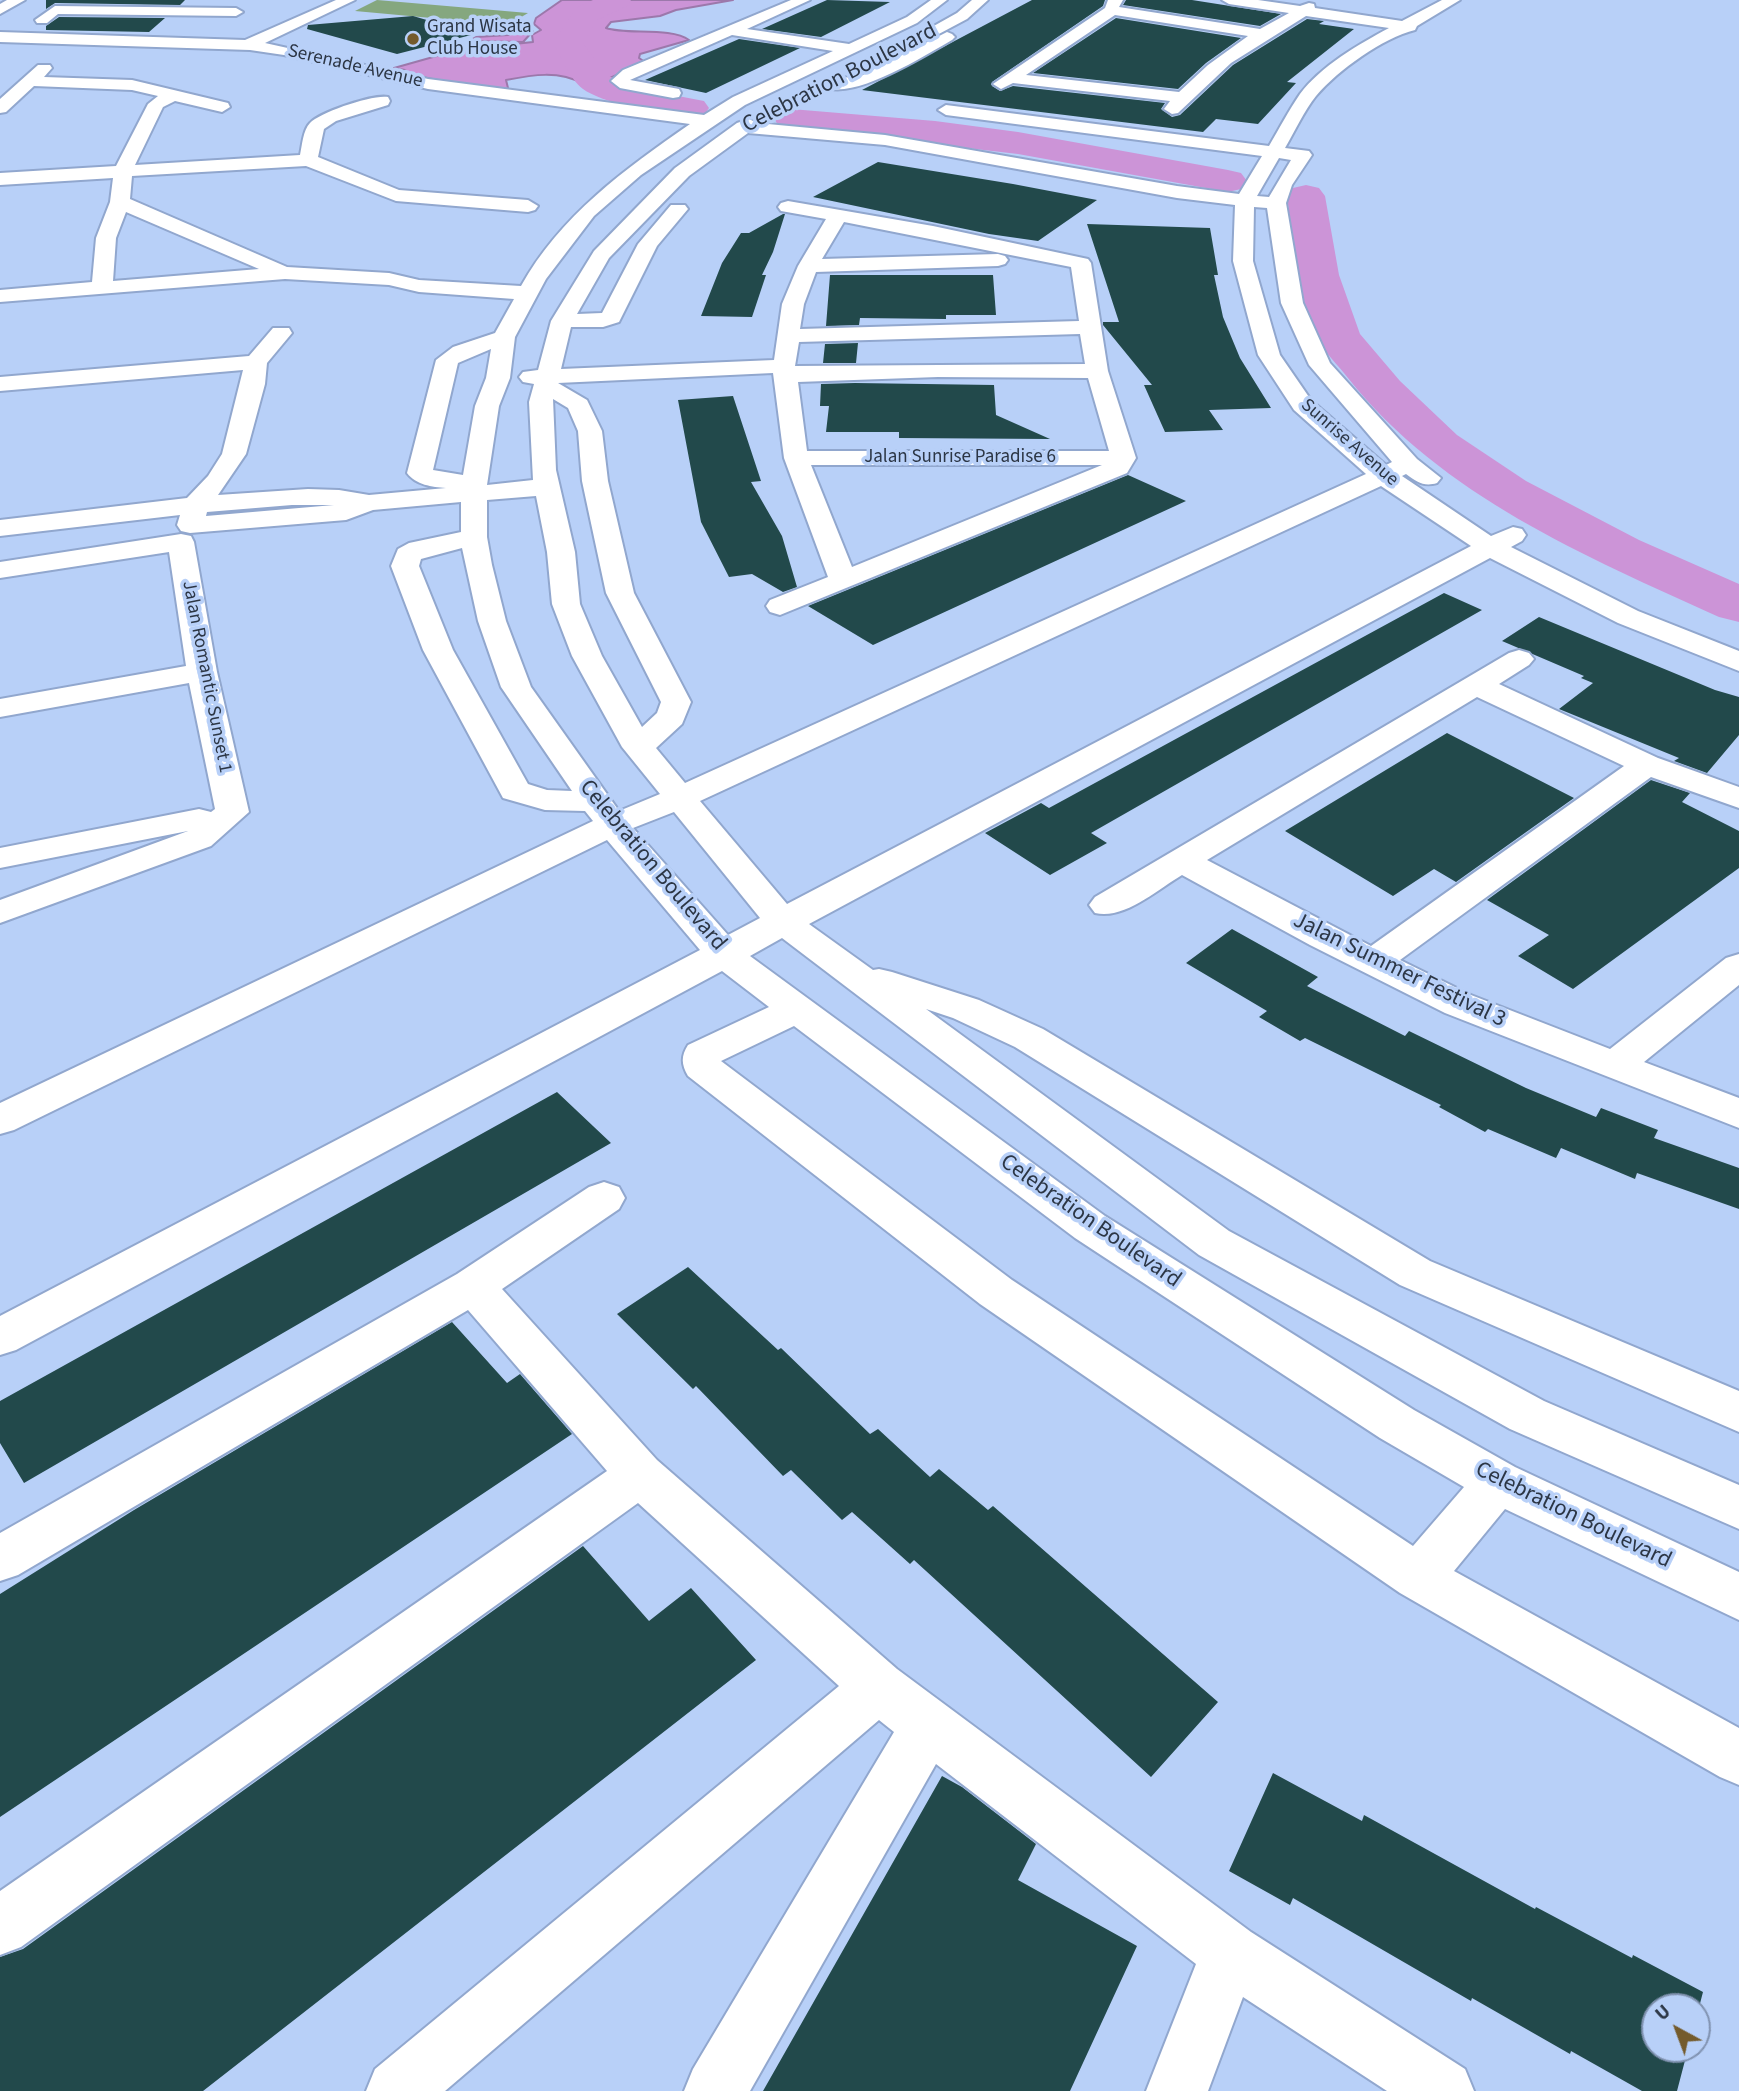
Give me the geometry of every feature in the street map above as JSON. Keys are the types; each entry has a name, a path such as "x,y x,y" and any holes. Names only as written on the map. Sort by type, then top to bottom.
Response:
{"street":[{"path":"0,10 18,0"},
{"path":"99,10 116,0"},
{"path":"195,11 219,0"},
{"path":"242,48 348,0"},
{"path":"803,0 629,74 620,81 625,85 725,116 1245,201 1276,203 1283,185 1314,135"},
{"name":"Celebration Boulevard","path":"940,0 912,20 725,116 634,171 587,212 532,285 500,356 487,406 475,489 474,537 492,621 516,687 604,813 724,954 797,1009 1090,1227 1397,1424 1498,1482 1739,1597"},
{"name":"Celebration Boulevard","path":"981,0 962,16 821,86 862,82 873,77 966,27 995,0"},
{"path":"1229,0 1314,5"},
{"path":"1290,0 1419,24"},
{"path":"1245,201 1308,95 1326,77 1419,24 1462,3"},
{"path":"996,87 1114,5 1149,16 1262,34"},
{"path":"1012,78 1177,103 1204,75 1262,34 1314,5"},
{"path":"42,19 55,10 236,12"},
{"path":"1125,29 1149,16"},
{"path":"1363,72 1419,24"},
{"path":"732,31 852,49"},
{"path":"792,55 841,31"},
{"name":"Serenade Avenue","path":"0,37 242,48 412,90 725,116"},
{"name":"Serenade Avenue","path":"0,43 242,48"},
{"path":"1049,82 1070,64"},
{"path":"0,108 44,68"},
{"path":"28,82 132,85 222,107"},
{"path":"102,286 106,238 120,202 123,171 156,104 175,94"},
{"path":"308,160 316,127 330,117 382,101"},
{"path":"946,110 1303,156"},
{"path":"705,178 725,116"},
{"name":"Celebration Boulevard","path":"725,116 682,172 601,255 541,401 545,487 561,552 566,604 587,656 638,747 782,921 1214,1243 1527,1415 1739,1508"},
{"path":"849,137 850,145 861,150 1130,197"},
{"path":"0,180 308,160 396,195 528,206"},
{"path":"558,357 611,317 648,244 689,197"},
{"name":"Sunrise Avenue","path":"1245,201 1243,261 1269,355 1302,405 1381,474 1628,617 1739,662"},
{"path":"120,202 285,273"},
{"name":"Sunrise Avenue","path":"1276,203 1292,303 1320,365 1408,464 1500,541 1739,640"},
{"path":"780,606 842,578 1118,468 1124,458 1097,372 1081,263 788,207"},
{"path":"838,216 808,266 793,304 786,356 796,458 842,578"},
{"path":"808,266 1059,258"},
{"path":"0,296 285,273 389,279 419,286 532,285"},
{"path":"475,489 433,479 420,473 447,360 461,352 558,357 786,356 1089,327"},
{"path":"189,524 234,454 254,373 281,333"},
{"path":"621,351 786,356 938,370 1097,372"},
{"path":"558,357 569,397 579,405 590,431 595,481 620,593 676,702 671,717 638,747"},
{"path":"0,384 254,373"},
{"path":"0,404 254,373"},
{"name":"Jalan Sunrise Paradise 6","path":"796,458 1124,458"},
{"path":"0,1120 604,813 679,798 1381,474 1408,464"},
{"path":"0,570 189,524 344,496 369,503 475,489 545,487"},
{"path":"0,528 189,524"},
{"name":"Jalan Romantic Sunset 1","path":"189,524 202,672 232,812"},
{"path":"474,537 419,549 408,555 405,566 438,650 515,791 604,813"},
{"path":"0,1338 1500,541"},
{"path":"1107,905 1519,659"},
{"path":"0,708 202,672"},
{"path":"1477,685 1647,765 1739,797"},
{"path":"1373,962 1647,765"},
{"path":"0,858 232,812"},
{"path":"0,912 199,839 232,812"},
{"name":"Jalan Summer Festival 3","path":"1182,861 1458,1004 1739,1114"},
{"path":"1615,1065 1739,966"},
{"path":"850,972 966,1009 1029,1038 1415,1273 1739,1412"},
{"path":"797,1009 702,1054 702,1066 996,1292 1418,1577 1739,1758"},
{"path":"0,1559 473,1286 604,1198"},
{"path":"473,1286 640,1475 878,1687 1230,1953 1443,2091"},
{"path":"0,1926 640,1475"},
{"path":"1418,1577 1498,1482"},
{"path":"397,2091 878,1687"},
{"path":"715,2091 928,1726"},
{"path":"1177,2091 1230,1953"}],"green space":[{"path":"377,0 528,13 508,25 355,11"}],"shaded area":[{"path":"562,0 733,0 676,10 660,16 611,22 606,28 660,32 689,40 640,54 639,58 645,62 610,78 583,84 555,75 535,75 506,80 508,88 503,92 411,75 405,70 394,68 458,50 533,42 532,35 541,30 534,24 536,18"},
{"path":"519,29 533,31 523,42 469,41 476,37 508,35"}],"building":[{"path":"46,0 185,0 180,5 55,3 46,9"},
{"path":"827,0 890,2 821,37 762,29"},
{"path":"1032,0 1105,0 1103,6 992,82 992,86 1000,91 1013,86 1165,103 1161,109 1172,117 1180,115 1233,65 1307,19 1324,21 1319,24 1354,29 1287,82 1296,83 1258,124 1216,119 1203,132 862,90"},
{"path":"1126,0 1192,0 1281,14 1260,26 1123,5"},
{"path":"413,16 475,34 397,54 307,29 308,25"},
{"path":"59,17 165,18 149,32 46,30 46,26"},
{"path":"1116,18 1241,38 1206,63 1178,89 1033,73"},
{"path":"739,39 800,48 706,93 645,80"},
{"path":"878,162 1097,200 1038,241 989,234 813,197"},
{"path":"783,214 773,252 762,275 766,275 752,317 701,316 722,263 741,233 749,233"},
{"path":"1087,224 1210,228 1218,275 1214,275 1223,317 1240,358 1271,408 1209,410 1223,430 1165,432 1144,385 1152,385 1103,325 1103,322 1119,322"},
{"path":"830,275 993,275 996,315 946,315 946,319 860,318 859,325 826,326"},
{"path":"858,343 856,363 823,363 825,344"},
{"path":"821,384 994,385 996,415 1050,439 899,438 899,432 826,432 829,406 820,406"},
{"path":"733,396 761,481 751,482 782,536 797,587 783,592 752,574 729,577 701,522 678,400"},
{"path":"1128,475 1186,501 873,645 808,606"},
{"path":"1444,593 1482,610 1091,833 1107,843 1050,875 985,833 1041,803 1049,808"},
{"path":"1539,617 1715,690 1739,697 1739,735 1707,773 1674,761 1679,758 1559,709 1593,683 1581,678 1584,676 1502,641"},
{"path":"1447,733 1574,798 1456,882 1434,869 1393,896 1285,831"},
{"path":"1651,780 1690,793 1682,802 1739,831 1739,868 1573,989 1518,956 1549,935 1487,900"},
{"path":"1232,929 1318,977 1307,986 1405,1036 1409,1031 1526,1088 1596,1117 1601,1108 1658,1130 1654,1138 1739,1168 1739,1209 1637,1173 1635,1179 1561,1148 1556,1158 1488,1129 1485,1132 1439,1107 1441,1105 1305,1038 1300,1041 1259,1017 1267,1011 1186,963"},
{"path":"557,1092 611,1143 24,1483 0,1443 0,1401"},
{"path":"688,1267 778,1350 781,1348 870,1434 878,1429 930,1477 939,1469 988,1510 993,1506 1218,1702 1151,1777 914,1560 910,1564 852,1512 842,1520 791,1470 783,1476 696,1386 693,1389 617,1314"},
{"path":"452,1322 507,1383 520,1374 572,1434 0,1817 0,1594 134,1510"},
{"path":"583,1546 649,1621 691,1588 756,1660 203,2091 0,2091 0,1957 23,1949"},
{"path":"1273,1773 1362,1821 1364,1815 1535,1909 1536,1907 1703,1992 1641,1993 1641,2063 1684,2063 1677,2091 1642,2091 1472,1998 1471,2001 1293,1898 1290,1905 1229,1871"},
{"path":"942,1776 962,1787 1036,1844 1018,1880 1137,1946 1070,2091 763,2091"}],"waterway":[{"path":"617,0 586,14 568,43 593,81 622,95 692,108"},
{"path":"791,119 935,132 1018,143 1228,181"},
{"path":"1306,196 1318,275 1339,337 1383,391 1440,445 1508,492 1620,552 1739,605"}],"place":[{"name":"Grand Wisata Club House","path":"413,39"}]}
